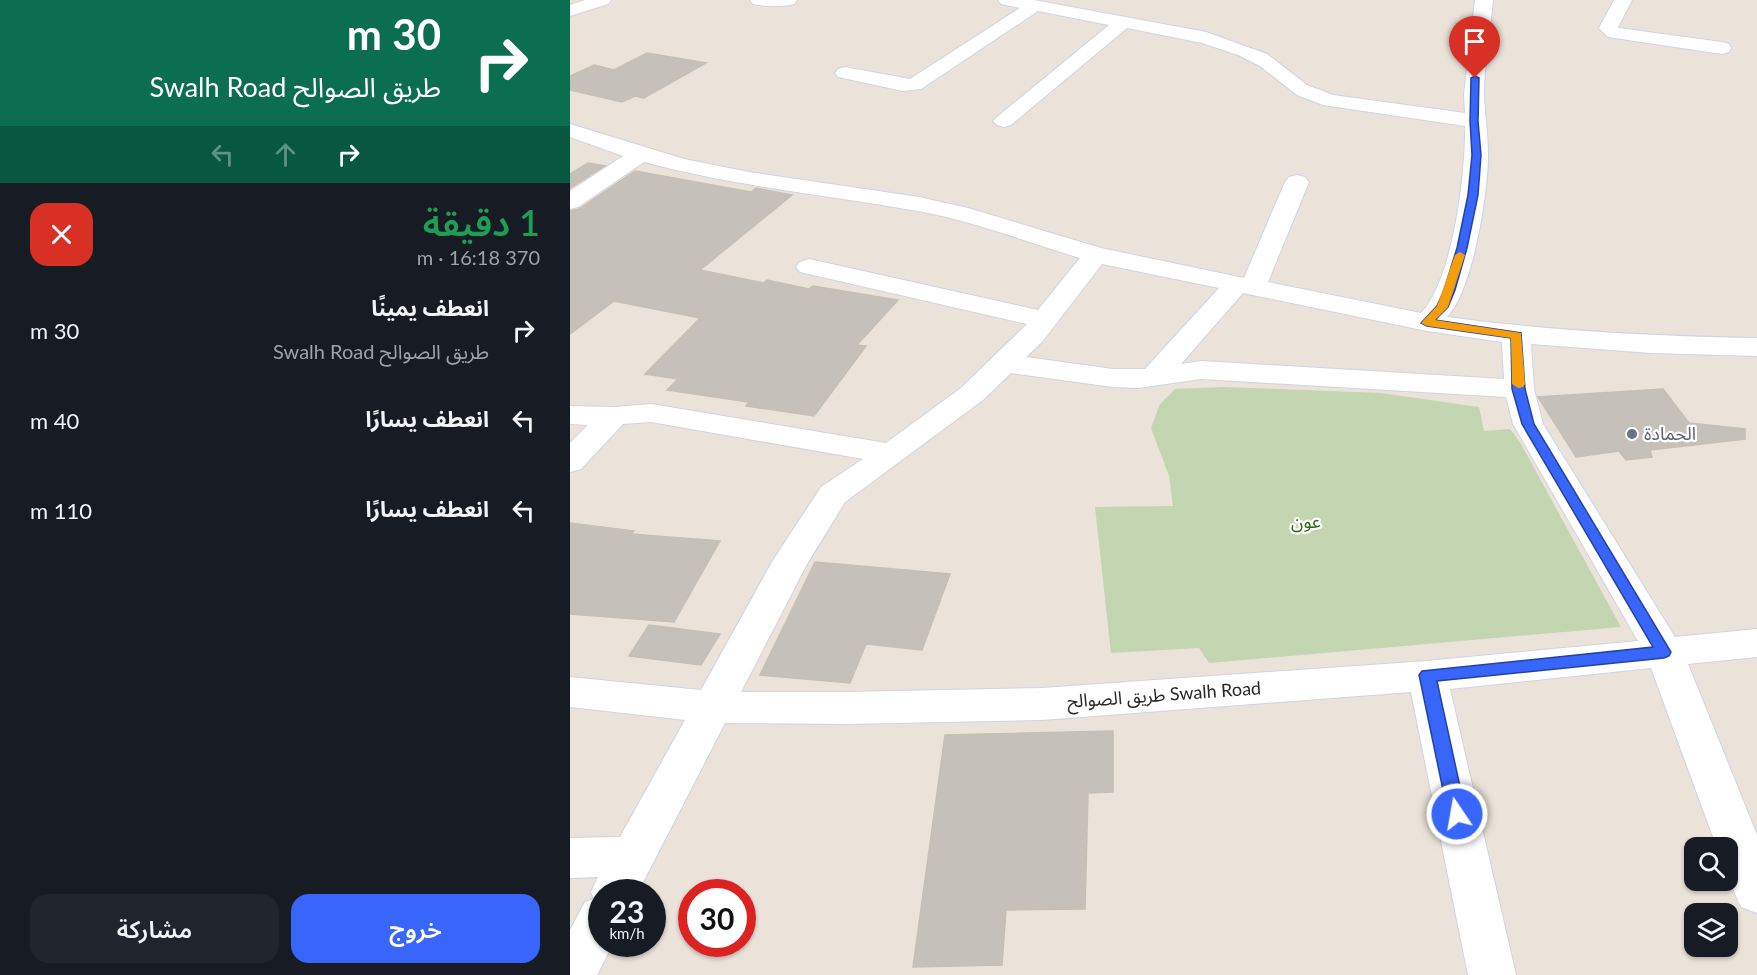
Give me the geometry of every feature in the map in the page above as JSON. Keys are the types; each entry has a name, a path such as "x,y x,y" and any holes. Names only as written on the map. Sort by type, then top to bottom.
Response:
{"street":[{"path":"759,0 788,0"},
{"path":"1007,0 1206,38 1241,50 1270,64 1294,86 1308,94 1330,101 1474,121"},
{"path":"1064,11 1086,0"},
{"path":"1427,323 1442,307 1462,248 1473,195 1477,155 1474,121 1476,62 1484,0"},
{"path":"1623,0 1608,28 1614,33 1722,48"},
{"path":"845,73 903,85 914,85 1034,6"},
{"path":"1004,121 1124,22"},
{"path":"577,138 749,179 858,194 959,213 1096,255 1427,323 1516,335 1651,344 1757,347"},
{"path":"570,202 640,154"},
{"path":"1155,376 1245,286 1297,182"},
{"path":"570,858 623,875 790,562 833,495 972,394 1045,320 1096,255"},
{"path":"809,267 1045,320"},
{"path":"1516,335 1519,389 1528,424 1664,652 1757,892"},
{"path":"1004,363 1113,378 1137,379 1201,370 1519,389"},
{"path":"570,415 614,416 651,413 892,454"},
{"path":"570,462 614,416"},
{"name":"طريق الصوالح Swalh Road","path":"570,692 714,707 846,708 1041,704 1427,675 1757,643"},
{"path":"1427,675 1492,975"},
{"path":"572,975 588,944"}],"green space":[{"name":"عون","path":"1223,387 1381,393 1479,407 1484,431 1510,429 1521,444 1621,627 1209,663 1199,648 1111,653 1095,507 1173,506 1169,476 1151,428 1160,404 1175,389"}],"building":[{"path":"647,53 706,63 644,98 635,96 622,102 570,90 570,76 594,65 614,70"},
{"path":"588,163 605,166 570,188 570,174"},
{"path":"635,171 751,192 756,188 792,195 700,270 764,283 767,280 809,289 813,286 898,300 857,345 866,346 814,416 746,406 749,402 667,390 678,379 645,374 700,318 614,301 570,334 570,211 579,209"},
{"name":"الحمادة","path":"1663,389 1689,423 1745,429 1745,439 1650,450 1652,457 1626,460 1619,451 1576,457 1538,397"},
{"path":"570,523 634,531 631,534 720,541 674,622 570,614"},
{"path":"815,562 950,574 922,650 866,644 850,683 760,675"},
{"path":"649,625 720,634 701,665 629,656"},
{"path":"1113,731 1113,792 1088,793 1085,909 1006,910 1002,965 913,967 945,735"}],"slow traffic":[{"path":"1460,255 1442,307 1427,323 1516,335 1518,384"}],"place":[{"name":"الحمادة","path":"1632,434"}],"route":[{"path":"1457,814 1427,675 1664,652 1528,424 1519,389 1516,335 1427,323 1442,307 1449,290 1462,248 1473,195 1477,155 1474,121 1475,78"}]}
